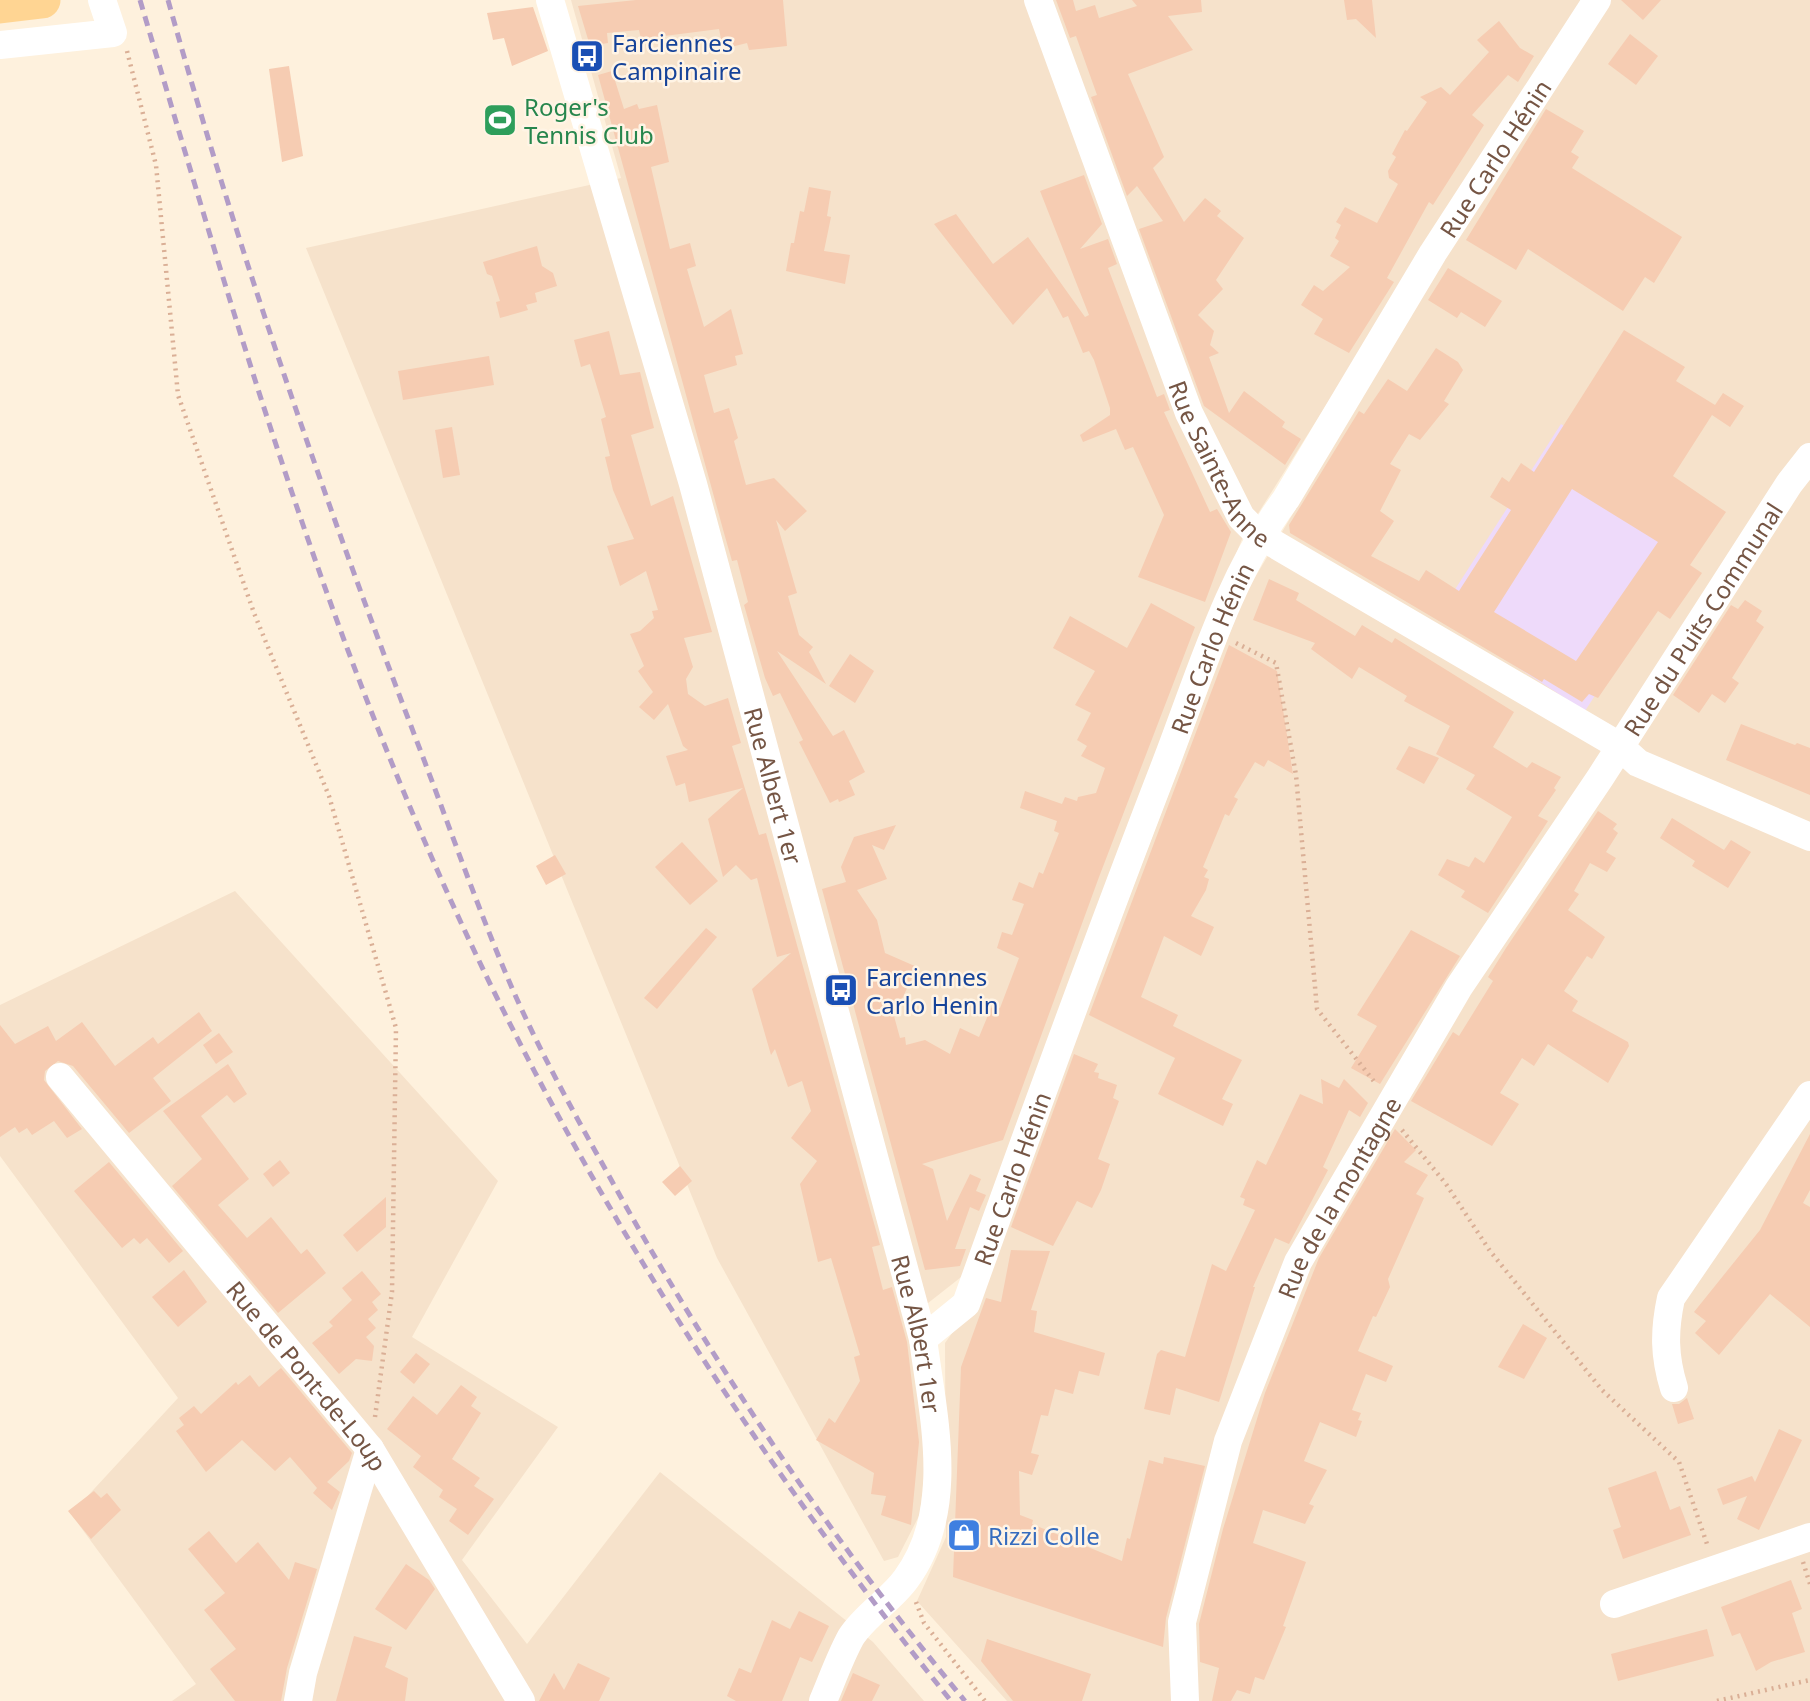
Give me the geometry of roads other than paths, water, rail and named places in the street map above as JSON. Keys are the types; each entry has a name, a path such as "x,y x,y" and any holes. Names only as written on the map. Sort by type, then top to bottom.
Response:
{"street":[{"path":"0,46 113,33 102,0"},
{"name":"Rue Albert 1er","path":"550,0 693,484 923,1339 937,1444 937,1497 923,1544 907,1578 852,1636 823,1701"},
{"name":"Rue Sainte-Anne","path":"1038,0 1189,413 1241,517 1259,535 1618,745 1638,763 1688,787 1810,836"},
{"name":"Rue Carlo Hénin","path":"923,1339 965,1304 1126,866 1217,633 1259,535 1286,499 1433,253 1597,0"},
{"name":"Rue du Puits Communal","path":"1618,745 1789,484 1810,457"},
{"name":"Rue de la montagne","path":"1185,1701 1182,1622 1228,1441 1298,1262 1459,987 1618,745"},
{"name":"Rue de Pont-de-Loup","path":"60,1077 370,1449 521,1701"},
{"path":"1674,1388 1665,1362 1665,1327 1671,1298 1810,1094"},
{"path":"298,1701 303,1673 370,1449"},
{"path":"1615,1604 1810,1537"}],"railway":[{"path":"140,0 271,429 344,641 428,849 480,963 536,1075 661,1293 800,1501 951,1701"},
{"path":"168,0 223,187 315,465 475,896 523,1012 570,1105 647,1243 730,1380 820,1512 965,1701"}],"place":[{"name":"Farciennes Campinaire","path":"587,56"},
{"name":"Roger's Tennis Club","path":"500,120"},
{"name":"Farciennes Carlo Henin","path":"841,990"},
{"name":"Rizzi Colle","path":"964,1535"}]}
